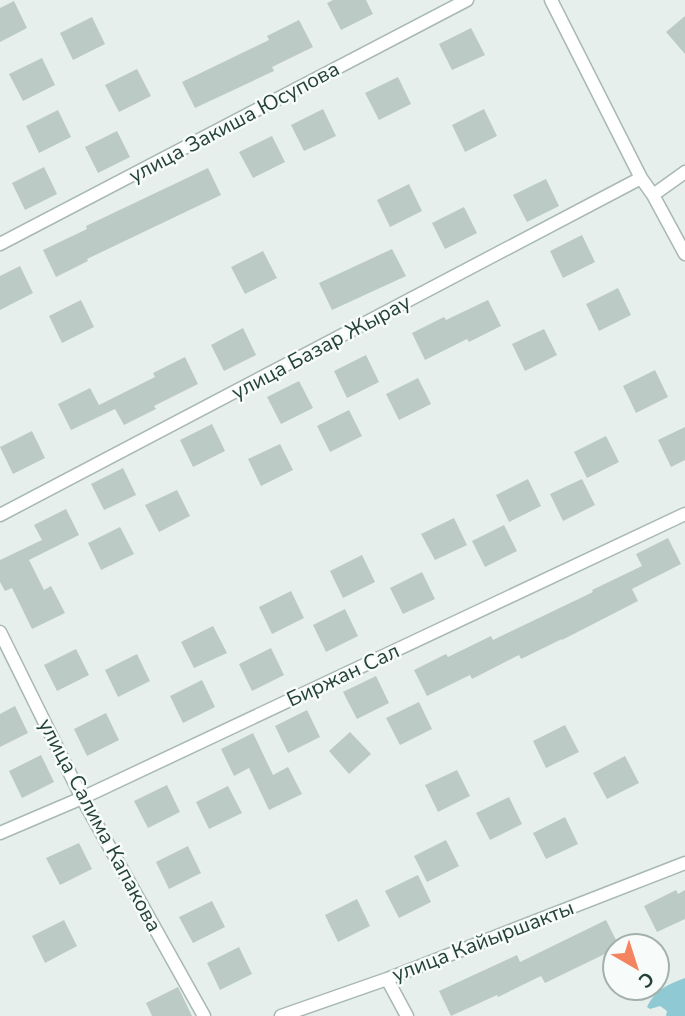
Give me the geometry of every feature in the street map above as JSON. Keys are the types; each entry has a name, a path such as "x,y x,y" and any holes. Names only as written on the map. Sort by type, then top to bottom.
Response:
{"street":[{"name":"улица Закиша Юсупова","path":"0,244 467,0"},
{"path":"551,0 641,178 685,254"},
{"path":"653,195 685,172"},
{"name":"улица Базар Жырау","path":"0,515 641,178"},
{"name":"Биржан Сал","path":"0,833 82,798 685,514"},
{"name":"улица Салима Капакова","path":"0,632 82,798 204,1016"},
{"name":"улица Кайыршакты","path":"281,1016 387,979 685,863"},
{"path":"387,979 407,1016"}],"water":[{"path":"685,978 685,1016 666,1016 667,1011 660,1006 650,1009 647,1007 650,1002 671,1002 673,983"}],"building":[{"path":"333,0 366,0 373,14 341,30 327,3"},
{"path":"14,1 27,28 0,42 0,8"},
{"path":"685,16 685,54 666,32"},
{"path":"92,17 105,44 73,60 60,33"},
{"path":"299,20 313,47 272,67 274,71 195,108 182,82 269,40 267,36"},
{"path":"471,28 485,55 452,70 439,44"},
{"path":"42,58 55,85 23,101 9,74"},
{"path":"137,69 151,96 119,112 105,85"},
{"path":"398,77 411,104 379,120 365,93"},
{"path":"323,109 336,136 304,151 291,125"},
{"path":"484,109 497,136 465,152 452,125"},
{"path":"58,110 71,137 39,153 26,126"},
{"path":"117,131 130,157 98,173 85,147"},
{"path":"272,136 285,162 253,178 239,152"},
{"path":"44,167 57,194 25,210 12,183"},
{"path":"208,168 221,195 87,259 88,261 56,277 43,250 87,229 86,226"},
{"path":"546,179 559,206 527,222 513,195"},
{"path":"409,184 422,211 390,227 377,200"},
{"path":"464,207 477,233 445,249 432,223"},
{"path":"582,235 595,262 563,278 550,251"},
{"path":"392,249 406,276 332,310 319,283"},
{"path":"263,251 277,278 245,294 231,267"},
{"path":"20,266 33,293 0,310 0,276"},
{"path":"618,288 631,315 599,331 586,304"},
{"path":"81,300 94,327 62,343 49,316"},
{"path":"488,300 501,326 425,360 412,333"},
{"path":"243,328 256,355 224,371 211,345"},
{"path":"544,329 557,355 525,371 512,344"},
{"path":"366,355 379,382 347,398 334,371"},
{"path":"185,357 198,384 124,425 115,409 71,430 58,404 90,388 99,405 155,377 153,373"},
{"path":"655,370 668,397 636,413 623,386"},
{"path":"418,378 431,404 399,420 386,394"},
{"path":"299,381 313,408 281,424 267,397"},
{"path":"349,410 362,436 330,452 317,426"},
{"path":"212,424 225,451 193,467 180,440"},
{"path":"685,427 685,460 671,467 658,440"},
{"path":"32,431 45,458 13,474 0,447"},
{"path":"606,436 619,462 587,478 574,452"},
{"path":"280,444 293,470 261,486 248,459"},
{"path":"123,468 136,495 104,510 91,484"},
{"path":"528,479 541,506 509,522 496,495"},
{"path":"582,479 595,505 563,521 550,494"},
{"path":"177,490 190,516 159,532 145,505"},
{"path":"66,509 79,535 29,560 44,590 51,586 65,613 32,629 12,588 5,591 0,582 0,560 42,540 34,525"},
{"path":"454,518 467,545 435,560 421,534"},
{"path":"504,525 517,551 485,567 472,541"},
{"path":"120,527 134,554 101,570 88,543"},
{"path":"668,538 681,564 632,589 638,601 521,659 519,655 472,679 470,675 427,696 414,670 491,636 493,640 593,592 592,590 642,566 636,554"},
{"path":"362,555 375,582 343,598 330,571"},
{"path":"422,572 435,599 403,614 390,588"},
{"path":"291,591 304,618 272,634 259,607"},
{"path":"345,609 358,636 326,652 313,625"},
{"path":"213,626 227,653 194,668 181,642"},
{"path":"271,648 284,675 252,691 239,664"},
{"path":"76,649 89,675 57,691 44,665"},
{"path":"137,654 150,681 118,697 105,670"},
{"path":"376,676 389,703 357,719 343,692"},
{"path":"202,680 215,707 183,723 170,696"},
{"path":"419,702 432,729 400,745 386,718"},
{"path":"15,706 28,733 0,747 0,714"},
{"path":"307,710 320,737 288,753 275,726"},
{"path":"106,713 119,740 87,756 74,729"},
{"path":"565,725 579,752 546,768 533,741"},
{"path":"350,732 371,754 349,774 329,751"},
{"path":"253,733 273,775 288,767 302,794 269,810 249,768 234,776 221,749"},
{"path":"41,755 54,782 22,798 9,771"},
{"path":"625,756 639,783 607,799 593,773"},
{"path":"457,770 470,796 438,812 425,785"},
{"path":"167,785 180,812 148,828 134,801"},
{"path":"228,786 242,813 209,829 196,802"},
{"path":"509,797 522,824 490,840 476,813"},
{"path":"565,817 578,844 546,859 533,833"},
{"path":"446,840 459,866 427,882 414,856"},
{"path":"79,843 92,869 60,885 46,858"},
{"path":"188,846 201,873 169,889 156,862"},
{"path":"418,875 431,902 399,918 385,891"},
{"path":"676,890 678,894 685,890 685,919 657,932 644,906"},
{"path":"357,899 370,926 338,942 325,915"},
{"path":"212,901 225,927 193,943 179,917"},
{"path":"64,920 77,946 45,963 32,936"},
{"path":"606,920 612,932 601,932 601,956 545,983 541,976 451,1016 439,991 517,955 520,962"},
{"path":"239,947 252,974 220,990 207,963"},
{"path":"178,987 192,1016 152,1016 146,1003"}]}
